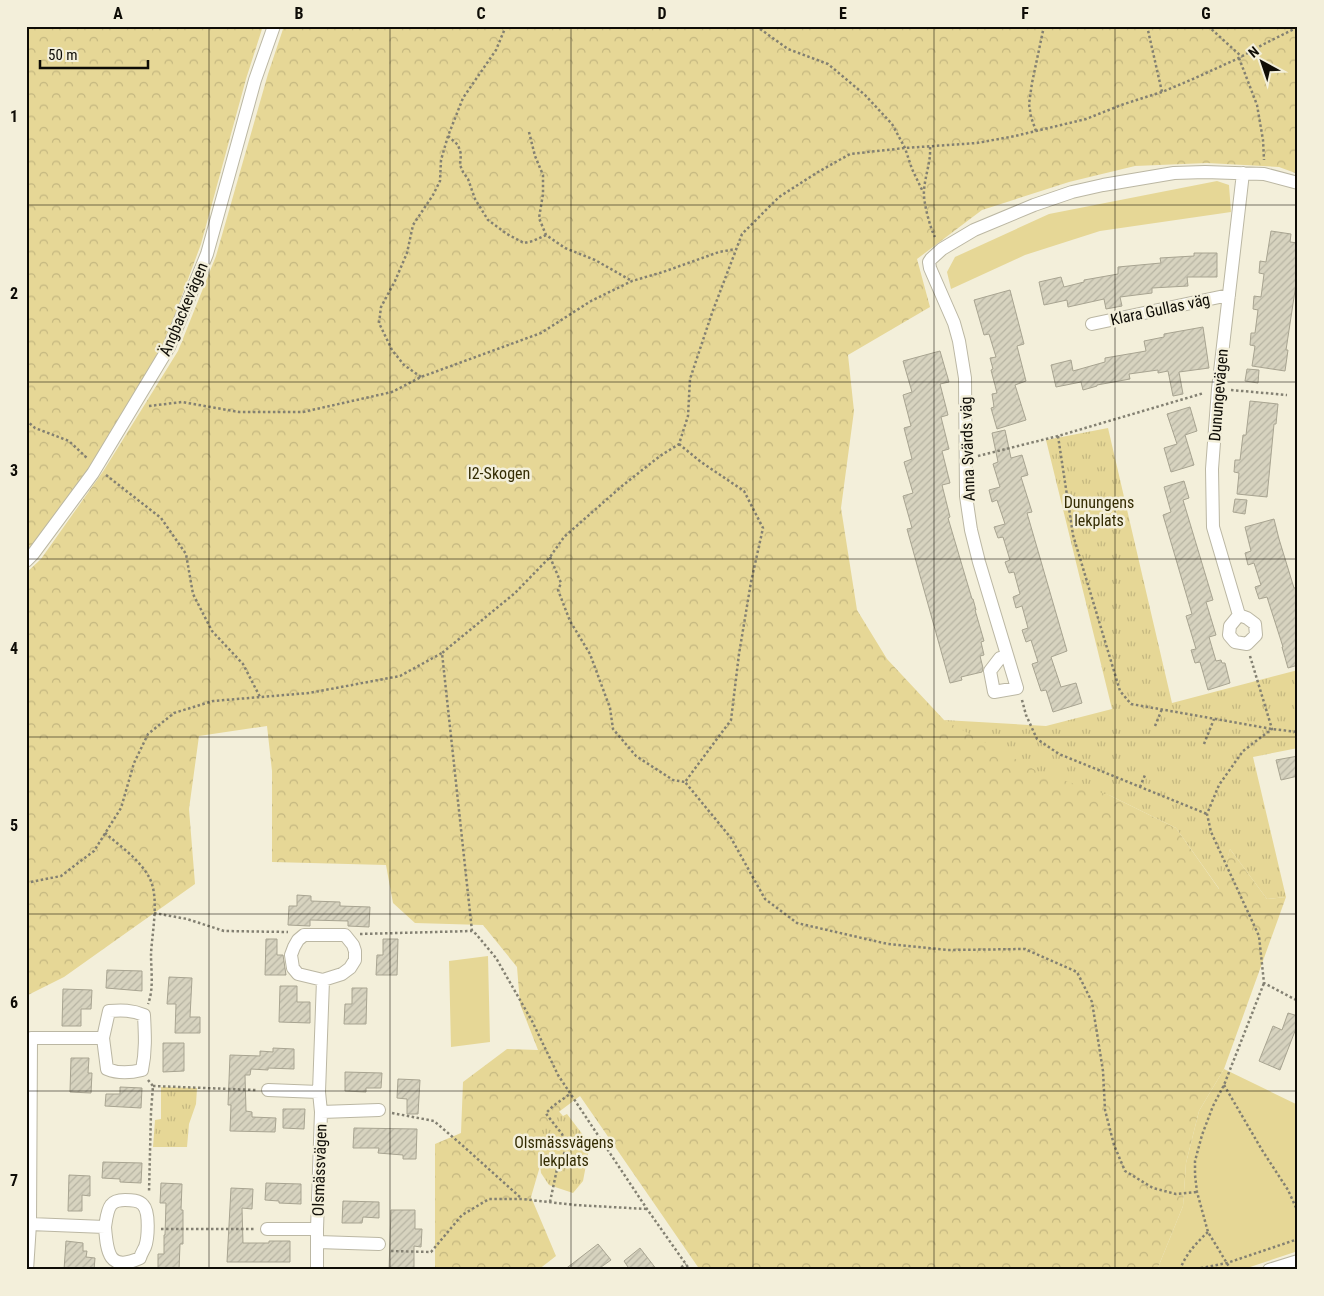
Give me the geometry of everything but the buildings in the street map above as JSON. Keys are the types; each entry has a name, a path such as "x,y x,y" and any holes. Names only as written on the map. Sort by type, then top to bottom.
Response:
{"street":[{"name":"Ängbackevägen","path":"26,561 97,467 169,347 207,254 255,80 274,26"},
{"path":"942,249 974,230 1004,216 1072,192 1103,185 1174,173 1205,172 1264,174 1298,183"},
{"name":"Dunungevägen","path":"1238,615 1213,527 1212,469 1218,389 1243,173"},
{"name":"Anna Svärds väg","path":"942,249 929,262 954,323 965,378 966,496 971,530 1006,656 1017,688"},
{"name":"Klara Gullas väg","path":"1092,324 1229,295"},
{"path":"1238,615 1247,618 1255,624 1256,635 1247,644 1235,642 1229,635 1230,626 1238,615"},
{"path":"1006,656 1000,658 990,671 994,692 1017,688"},
{"path":"345,935 353,945 355,960 350,968 342,974 323,980 298,974 293,968 291,955 298,940 304,936 345,935"},
{"name":"Olsmässvägen","path":"317,1270 321,1112 319,1092 323,980"},
{"path":"110,1011 136,1011 144,1015 146,1038 142,1070 115,1072 107,1069 103,1038 110,1011"},
{"path":"27,1270 30,1224 28,1124 31,1038 103,1038"},
{"path":"268,1090 319,1092"},
{"name":"Olsmässvägen","path":"321,1112 379,1110"},
{"path":"119,1200 133,1200 144,1206 147,1212 147,1229 145,1246 140,1258 129,1263 115,1261 110,1257 106,1243 105,1227 112,1204 119,1200"},
{"path":"30,1224 105,1227"},
{"name":"Olsmässvägen","path":"268,1229 379,1244"},
{"path":"1269,1270 1298,1261"}],"path":[{"path":"421,377 404,365 392,350 379,323 381,307 407,253 413,225 440,181 441,160 448,136 464,98 496,50 506,26"},
{"path":"756,26 788,49 828,64 865,95 892,124 905,148 923,192 929,220 942,249"},
{"path":"1036,131 1029,104 1044,26"},
{"path":"1148,26 1162,92"},
{"path":"1208,26 1240,58 1257,105 1264,140 1264,174"},
{"path":"26,883 61,876 94,851 121,808 134,763 148,734 174,712 213,701 309,694 400,676 442,653 515,592 550,557 564,536 622,486 660,456 679,444 688,416 690,379 712,313 742,234 779,197 850,154 977,143 1086,119 1194,79 1240,58 1298,27"},
{"path":"529,132 535,156 543,175 543,194 539,218 546,235 565,248 595,260 632,281"},
{"path":"448,136 458,145 461,154 460,165 468,179 475,199 488,220 507,234 524,243 546,235"},
{"path":"923,192 931,157 930,146"},
{"path":"148,406 182,402 239,412 303,412 392,392 421,377 541,333 591,300 632,281 719,252 736,249"},
{"path":"966,459 1058,436 1218,389 1287,395"},
{"path":"26,420 35,428 69,441 97,467 161,518 186,554 193,594 212,631 243,664 260,697"},
{"path":"1058,436 1073,535 1120,691 1131,704 1272,730 1298,732"},
{"path":"679,444 701,462 744,491 763,528 750,582 731,720 685,782"},
{"path":"550,557 561,583 558,590 570,621 590,654 610,708 613,729 636,756 673,780 685,782 731,838 765,899 797,924 888,944 947,950 1025,949 1077,972 1092,1002 1103,1071 1105,1110 1114,1145 1125,1171 1153,1188 1176,1194 1197,1192"},
{"path":"1247,644 1272,730"},
{"path":"442,653 472,931"},
{"path":"1017,688 1021,694 1026,715 1037,739 1059,754 1208,814"},
{"path":"1155,726 1162,709"},
{"path":"1204,744 1214,719"},
{"path":"1232,1270 1208,1232 1197,1192 1195,1161 1213,1106 1224,1085 1264,983 1259,936 1210,832 1208,814 1219,785 1244,751 1272,730"},
{"path":"1140,787 1145,774"},
{"path":"105,833 133,857 150,878 154,894 151,997 144,1015"},
{"path":"154,913 197,921 212,928 224,930 292,932 304,936"},
{"path":"345,935 472,931 476,934 496,958 532,1021 558,1075 690,1270"},
{"path":"1264,983 1298,1001"},
{"path":"1224,1085 1288,1190 1298,1212"},
{"path":"144,1206 149,1194 153,1086 268,1090"},
{"path":"550,1202 557,1169 567,1147 562,1134 546,1113 570,1093"},
{"path":"379,1110 434,1121 522,1199"},
{"path":"379,1244 390,1251 431,1252 462,1215 489,1199 522,1199 575,1205 647,1209"},
{"path":"147,1229 268,1229"},
{"path":"1180,1270 1182,1263 1199,1240 1208,1232"},
{"path":"1191,1270 1227,1262 1298,1239"},
{"path":"677,1270 686,1264"}],"green space":[{"path":"26,26 263,26 246,79 201,244 163,347 97,460 26,551"},
{"name":"I2-Skogen","path":"284,26 1298,26 1298,174 1279,167 1207,163 1135,166 1069,182 982,210 917,259 930,307 848,355 854,411 841,508 857,610 887,659 944,720 1111,796 1176,828 1219,889 1230,849 1267,899 1286,897 1224,1069 1199,1111 1186,1163 1183,1206 1157,1270 700,1270 580,1096 552,1117 531,1197 556,1256 538,1270 435,1270 435,1144 461,1133 463,1082 507,1049 538,1050 520,1004 517,967 483,925 415,923 393,903 386,865 272,862 272,771 267,726 199,736 189,809 195,884 64,977 26,996 26,573 41,559 104,470 178,351 216,256 268,74"},
{"path":"1217,181 1229,185 1231,212 1100,231 1025,255 951,289 947,272 955,257 1049,214"},
{"name":"Dunungens lekplats","path":"1108,428 1172,703 1298,670 1298,748 1253,757 1286,897 1267,899 1230,849 1220,890 1176,828 1111,796 1039,772 944,720 1046,726 1112,709 1046,440"},
{"path":"488,956 490,1042 451,1047 449,961"},
{"path":"1224,1069 1298,1105 1298,1251 1241,1270 1157,1270 1183,1206 1186,1163 1199,1111"},
{"path":"161,1087 197,1088 196,1104 189,1124 187,1147 153,1147 155,1120 161,1119"},
{"name":"Olsmässvägens lekplats","path":"556,1108 563,1116 567,1114 590,1144 583,1181 573,1193 549,1185 541,1173 537,1138"}]}
